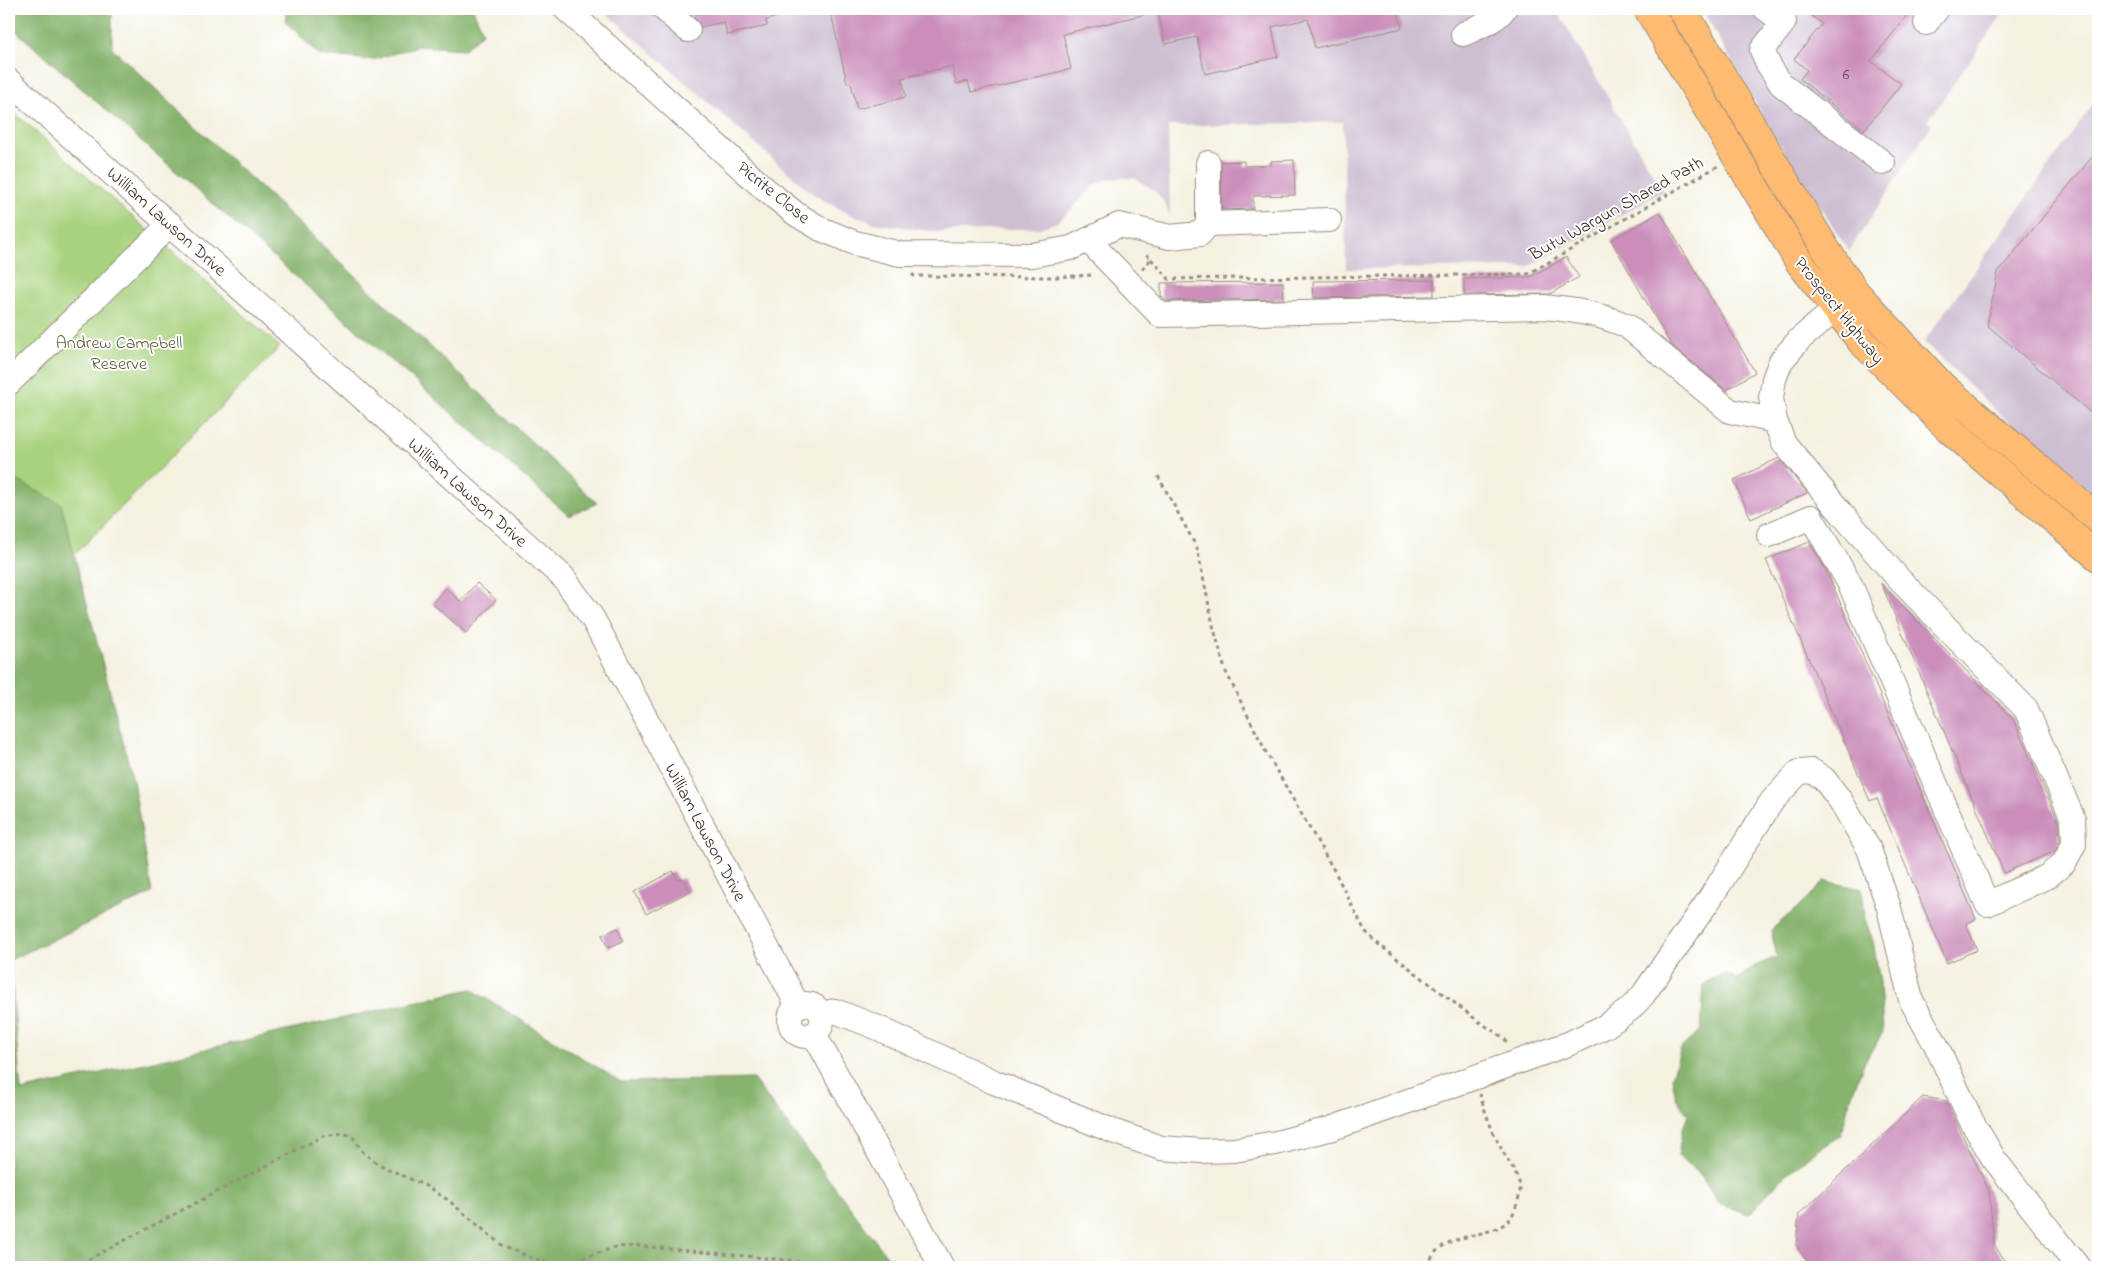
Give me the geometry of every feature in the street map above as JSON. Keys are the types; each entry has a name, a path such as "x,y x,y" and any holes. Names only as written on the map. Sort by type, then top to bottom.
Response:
{"main road":[{"name":"Prospect Highway","path":"1648,9 1800,263 1861,341 1948,428 2098,557"},
{"name":"Prospect Highway","path":"1682,9 1825,248 1856,293 1942,386 2098,519"}],"street":[{"name":"Picrite Close","path":"566,9 766,190 796,214 822,229 855,243 908,255 1032,255 1071,248 1118,226 1170,236 1200,234 1208,224"},
{"path":"664,9 688,30"},
{"path":"1463,34 1482,26 1504,9"},
{"path":"1766,9 1784,22 1762,50 1768,64 1781,84 1883,163"},
{"name":"William Lawson Drive","path":"9,81 563,577 593,619 798,1006 794,1009 790,1020 794,1030 803,1035 817,1024"},
{"path":"1208,163 1208,224 1328,220"},
{"path":"9,383 170,224"},
{"path":"1088,240 1160,316 1544,307 1566,309 1608,318 1627,326 1730,411 1775,421"},
{"path":"1769,535 1811,517 1816,525 1850,584 1987,904 2048,876 2064,863 2074,844 2073,819 2026,709 1898,578 1784,443 1775,421 1771,398 1774,379 1781,361 1800,339 1836,309"},
{"path":"942,1267 817,1024 835,1011 876,1027 994,1082 1115,1132 1161,1148 1234,1150 1276,1143 1333,1128 1568,1044 1606,1026 1630,1009 1643,995 1710,900 1772,801 1799,772 1812,771 1824,779 1840,800 1869,849 1889,908 1911,1000 1936,1045 1972,1122 1994,1160 2078,1267"}],"path":[{"name":"Butu Wargun Shared Path","path":"1151,259 1169,279 1528,274 1723,164"},
{"path":"1158,476 1197,548 1213,626 1225,670 1266,752 1336,874 1365,931 1377,943 1478,1021 1504,1038 1512,1049 1516,1062"},
{"path":"1428,1267 1429,1262 1441,1247 1466,1236 1498,1228 1510,1218 1517,1203 1520,1187 1516,1174 1491,1126 1475,1077"},
{"path":"74,1267 322,1136 343,1133 352,1136 362,1151 371,1159 426,1186 448,1200 504,1247 551,1265 572,1262 616,1247 639,1246 786,1260 833,1267"}],"shaded area":[{"path":"602,9 1556,9 1663,191 1528,267 1346,269 1343,122 1168,126 1170,215 1164,202 1154,190 1134,178 1123,178 1109,179 1095,184 1057,222 1040,228 936,232 874,223 828,203 808,190"},
{"path":"1702,9 2006,9 1927,122 1932,124 1849,251 1777,141"},
{"path":"2098,97 2098,497 2012,426 1924,342"}],"green space":[{"path":"9,9 112,9 112,48 597,503 569,516 9,25"},
{"path":"287,9 473,9 483,32 465,49 418,46 373,60 319,55 285,21"},
{"name":"Andrew Campbell Reserve","path":"9,108 280,347 12,618 9,616"},
{"path":"9,476 61,504 133,780 152,893 10,960 21,1091 471,989 621,1082 753,1079 895,1267 9,1267"},
{"path":"1825,881 1862,889 1865,919 1873,941 1880,982 1883,1032 1863,1065 1849,1103 1841,1135 1814,1152 1781,1179 1749,1214 1719,1204 1701,1175 1678,1156 1682,1131 1688,1115 1676,1098 1672,1077 1681,1048 1701,1030 1704,984 1724,973 1737,979 1755,966 1777,957 1771,930"}],"building":[{"path":"685,9 790,9 790,14 766,20 767,26 727,35 724,22 701,27 697,20"},
{"path":"830,9 1145,9 1146,14 1063,34 1071,69 971,92 968,81 956,84 952,66 902,78 906,97 857,109 851,83 847,83"},
{"path":"1157,9 1397,9 1402,28 1315,48 1308,19 1272,27 1278,57 1205,74 1197,37 1165,44"},
{"path":"1803,9 1912,9 1871,61 1901,84 1864,130 1800,79 1807,70 1794,59 1822,24"},
{"path":"2098,150 2098,419 1987,325 1998,272"},
{"path":"1294,160 1295,195 1253,196 1253,209 1222,210 1221,162 1244,161 1244,166 1271,165 1271,161"},
{"path":"1660,212 1755,372 1726,390 1671,345 1611,240"},
{"path":"1566,257 1579,277 1550,294 1464,295 1464,279 1530,277"},
{"path":"1434,280 1434,296 1314,298 1313,281"},
{"path":"1283,282 1284,299 1166,301 1161,296 1161,283"},
{"path":"1779,458 1807,493 1751,519 1734,480"},
{"path":"1809,542 1827,572 1976,919 1966,924 1977,950 1947,963 1877,798 1870,801 1766,560"},
{"path":"477,583 496,600 466,633 432,603 446,588 460,601"},
{"path":"1881,583 2013,719 2059,822 2060,841 2055,851 2004,873"},
{"path":"673,871 678,880 683,878 690,891 646,914 635,892"},
{"path":"618,928 623,941 608,948 602,935"},
{"path":"1923,1097 1946,1101 1989,1191 1994,1245 2010,1267 1812,1267 1796,1246 1799,1214"}]}
